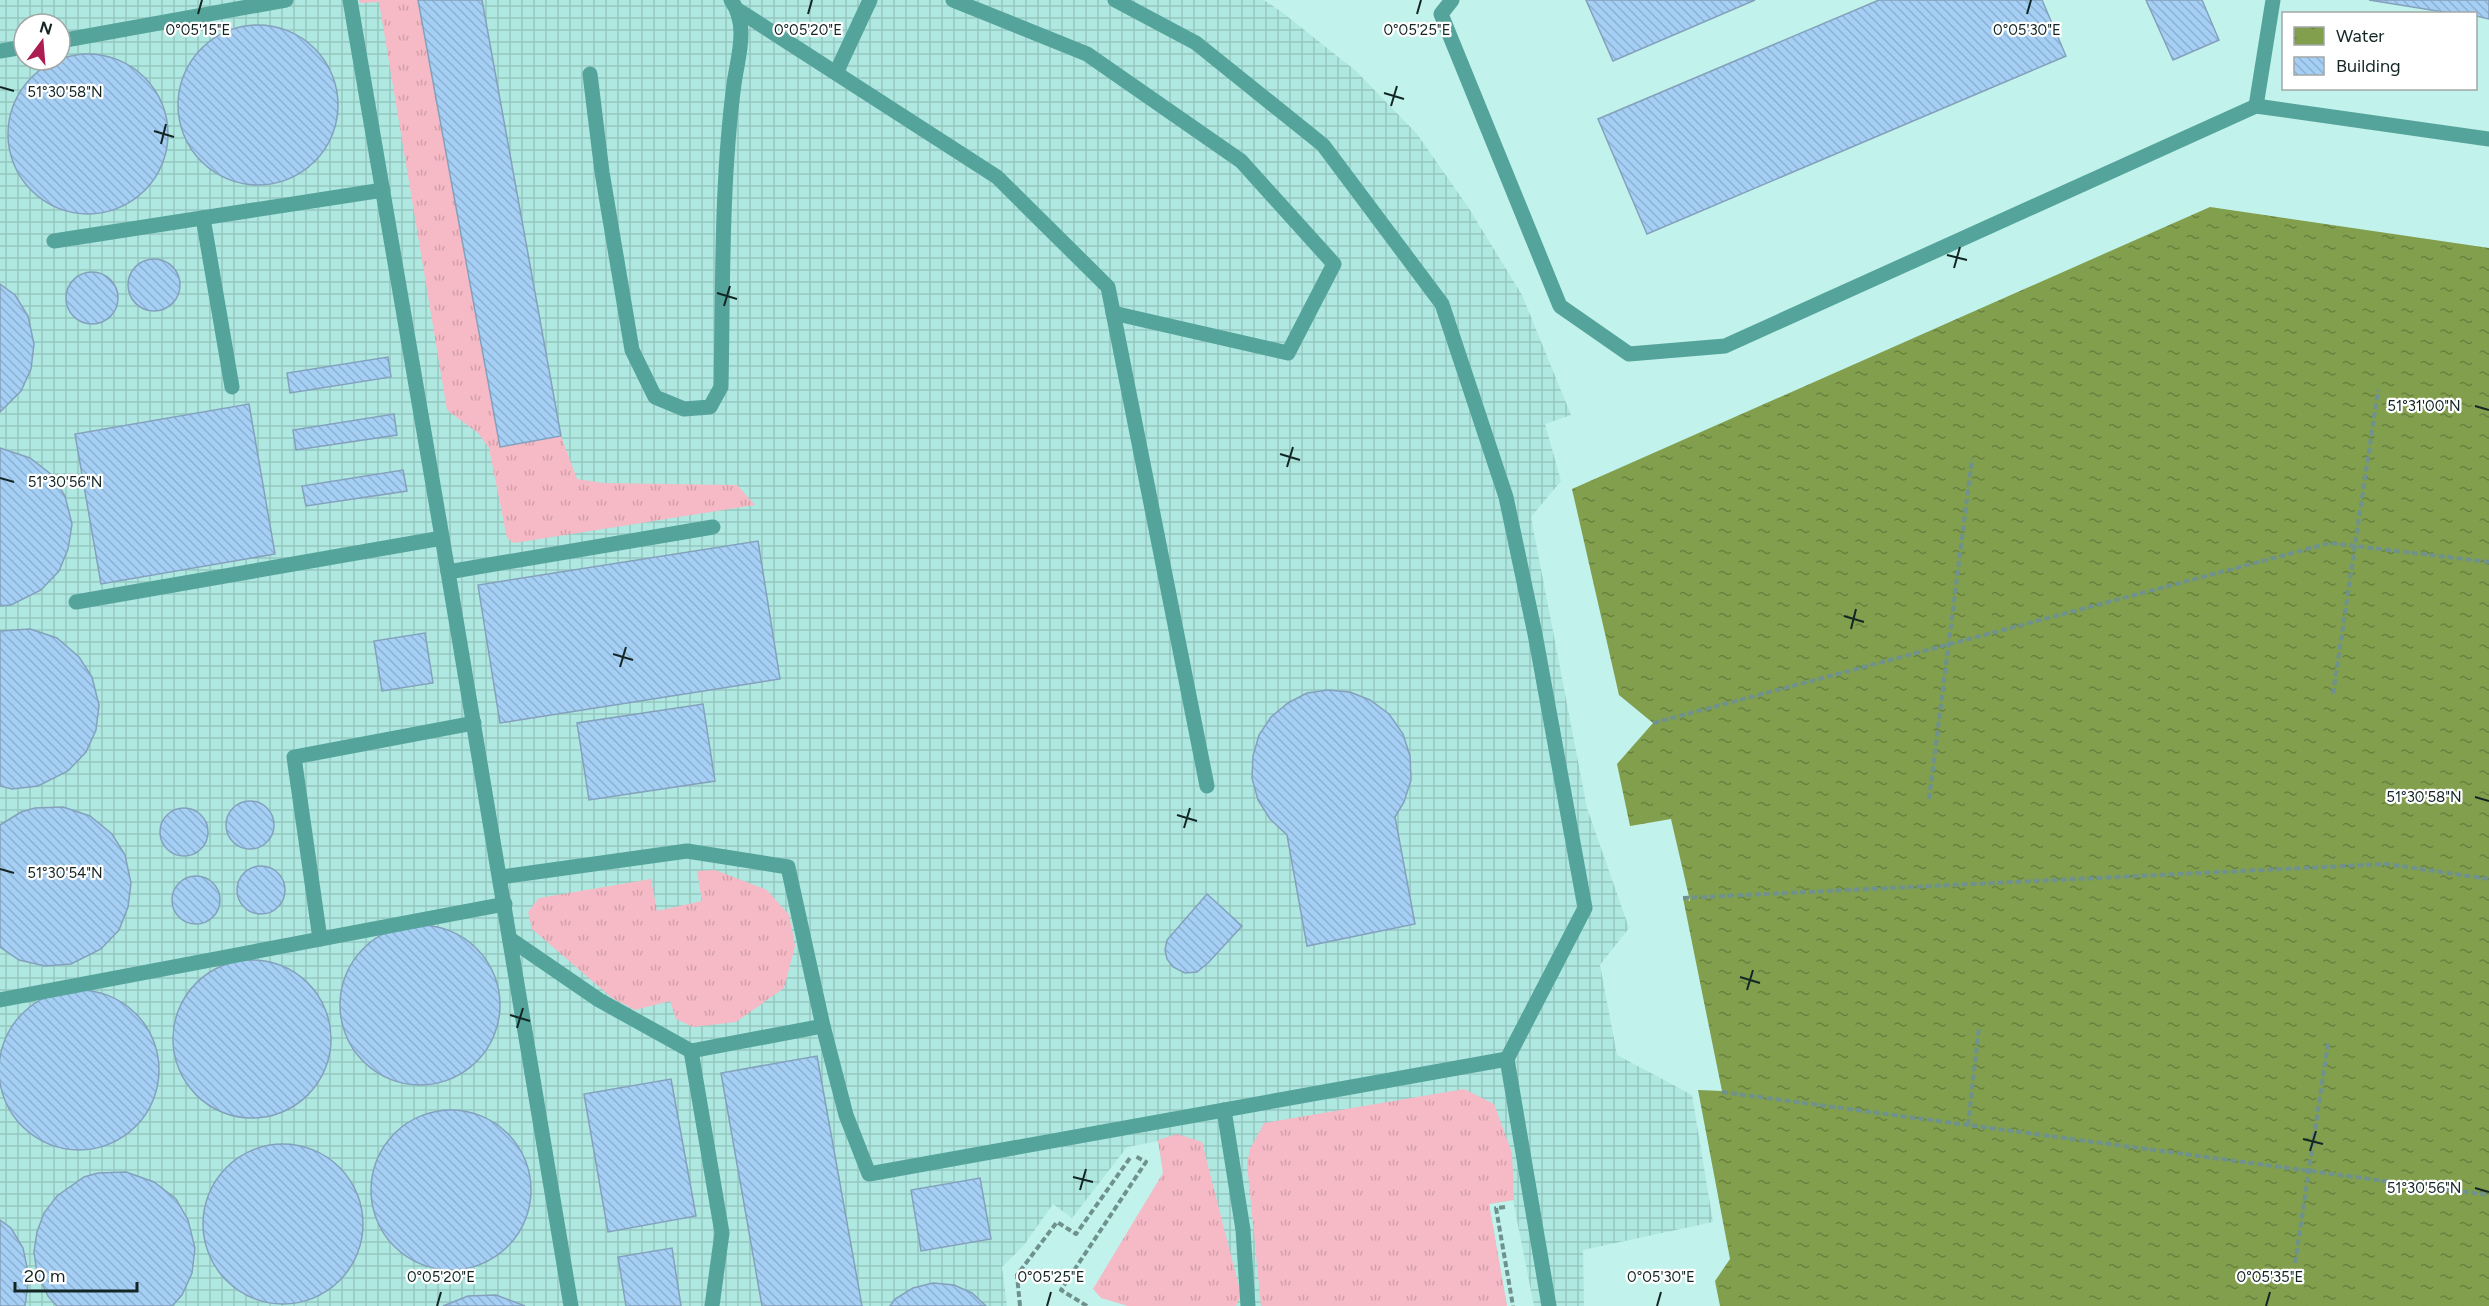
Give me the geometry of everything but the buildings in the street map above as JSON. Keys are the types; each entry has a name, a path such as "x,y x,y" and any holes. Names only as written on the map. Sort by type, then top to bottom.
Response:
{"lane":[{"path":"72,38 286,0"},
{"path":"350,0 501,877 571,1306"},
{"path":"836,73 870,0"},
{"path":"953,0 1087,54 1240,161 1334,264 1288,353 1113,313"},
{"path":"1115,0 1196,43 1323,145 1442,304 1506,497 1535,634 1585,908 1507,1059 1549,1306"},
{"path":"1452,0 1441,14 1560,306 1629,354 1725,346 2256,106 2489,139"},
{"path":"2256,106 2273,0"},
{"path":"735,5 997,177 1108,287 1207,786"},
{"path":"590,74 602,172 632,350 655,397 684,409 710,407 721,387 726,174 734,85 742,36 735,5"},
{"path":"54,241 383,190"},
{"path":"203,218 232,387"},
{"path":"448,572 713,527"},
{"path":"76,602 442,538"},
{"path":"320,939 294,757 474,723"},
{"path":"501,877 687,851 788,867 846,1115 868,1174 1507,1059"},
{"path":"0,1000 505,904"},
{"path":"510,939 599,1000 691,1052 824,1026"},
{"path":"691,1052 722,1233 712,1306"},
{"path":"1224,1110 1243,1230 1248,1306"}],"path":[{"path":"2334,694 2378,390"},
{"path":"1929,799 1972,459"},
{"path":"1653,723 2330,543 2489,562"},
{"path":"1683,898 2386,864 2489,879"},
{"path":"1968,1125 1979,1027"},
{"path":"2295,1263 2328,1042"},
{"path":"1722,1092 2489,1196"},
{"path":"1020,1306 1017,1275 1057,1222 1076,1234 1132,1154 1146,1162 1061,1290 1087,1306"}],"shaded area":[{"path":"0,0 1264,0 1356,71 1417,134 1468,207 1522,295 1571,415 1545,424 1561,481 1531,517 1587,808 1629,928 1600,965 1617,1055 1692,1095 1713,1222 1583,1250 1584,1306 1534,1306 1513,1200 1489,1204 1507,1306 1187,1306 1158,1141 1127,1147 1072,1218 1053,1204 1024,1245 1002,1267 1007,1306 0,1306"}],"green space":[{"path":"359,0 418,0 500,447 561,436 577,479 603,483 737,485 755,505 514,543 507,538 489,448 478,433 447,410 379,2 360,3"},
{"path":"715,870 767,890 789,915 795,946 784,988 736,1022 693,1027 676,1019 670,1001 635,1010 612,998 532,929 528,912 539,898 651,879 657,911 702,901 697,871"},
{"path":"1464,1089 1494,1104 1512,1153 1514,1200 1489,1204 1507,1306 1261,1306 1247,1163 1250,1149 1264,1123"},
{"path":"1177,1134 1202,1142 1241,1295 1236,1306 1128,1306 1101,1298 1093,1289 1163,1173 1158,1140"}],"water":[{"path":"2210,207 2489,248 2489,1306 1720,1306 1715,1281 1730,1259 1698,1090 1722,1091 1683,898 1690,901 1671,819 1630,826 1617,764 1653,723 1619,695 1572,489"}]}
